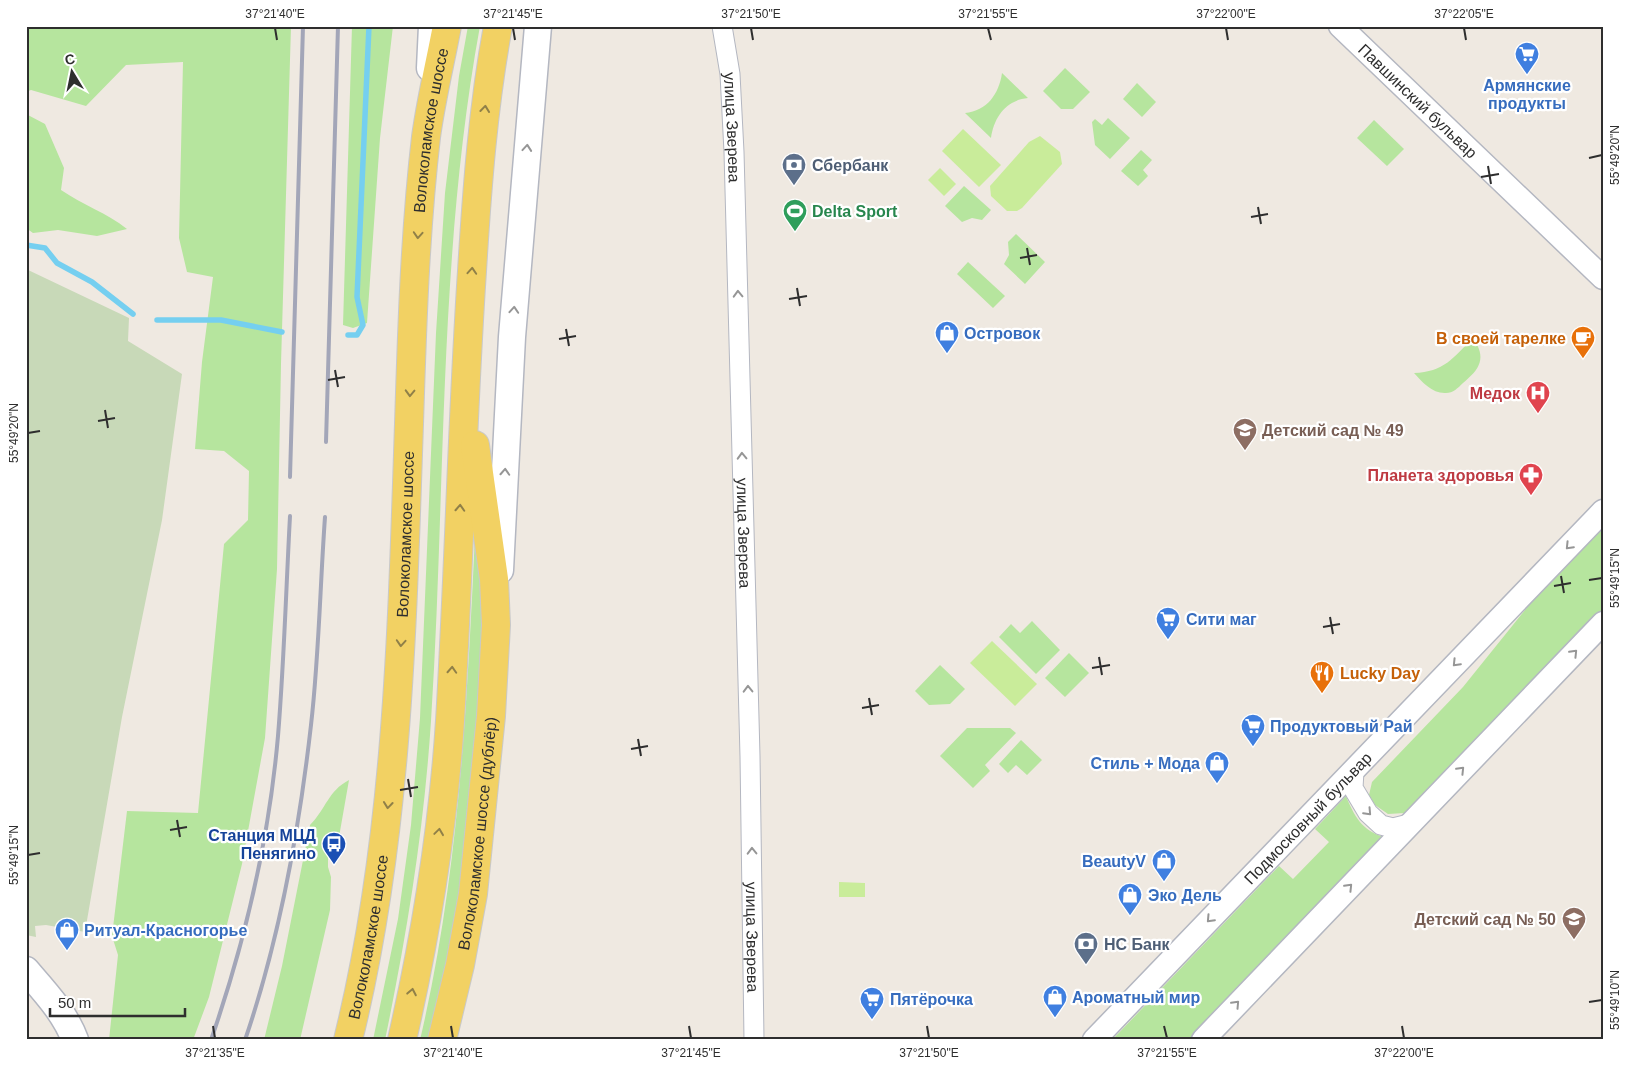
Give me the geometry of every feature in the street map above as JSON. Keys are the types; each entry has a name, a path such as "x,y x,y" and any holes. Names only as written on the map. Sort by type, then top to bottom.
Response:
{"main road":[{"path":"427,134 432,26"},
{"name":"Волоколамское шоссе","path":"348,1040 381,865 394,751 401,634 415,275 427,134 448,26"},
{"path":"402,1040 426,922 440,827 448,742 467,354 478,183 488,81 498,26"},
{"path":"496,625 512,337 538,26"},
{"name":"Волоколамское шоссе (дублёр)","path":"442,1040 460,965 472,894 491,716 496,625 494,580 475,447 467,354"},
{"path":"26,970 55,1004 75,1040"}],"street":[{"name":"улица Зверева","path":"722,26 730,74 734,152 750,728 754,1040"},
{"name":"Павшинский бульвар","path":"1340,26 1603,278"},
{"name":"Подмосковный бульвар","path":"1094,1040 1603,511"},
{"path":"1203,1040 1603,623"},
{"path":"1354,770 1353,788 1368,814 1381,825 1393,828 1409,824"}],"green space":[{"path":"26,26 291,26 277,569 265,738 242,864 209,997 193,1040 109,1040 118,955 112,936 127,811 198,813 224,544 248,520 249,471 224,451 195,449 202,362 213,277 187,272 179,238 183,62 126,65 86,106 31,90 26,92"},
{"path":"352,26 393,26 380,138 367,323 353,328 343,325"},
{"path":"468,26 480,26 466,112 450,285 445,372 436,634 428,761 414,881 393,1000 385,1040 373,1040 398,919 411,825 420,718 436,333 445,193 459,76"},
{"path":"1065,68 1090,92 1073,109 1061,109 1043,91"},
{"path":"1002,73 1028,98 1013,102 1002,111 995,123 991,138 965,113 980,109 991,100 998,88"},
{"path":"1137,83 1156,102 1142,117 1123,99"},
{"path":"26,114 45,124 64,168 61,190 127,229 97,236 58,230 33,233 26,228"},
{"path":"1108,118 1130,138 1110,159 1095,145 1092,122 1095,119 1102,125"},
{"path":"1374,120 1404,149 1387,166 1357,138"},
{"path":"963,129 1001,165 979,187 942,151"},
{"path":"1040,136 1060,152 1062,164 1022,208 1017,211 1007,211 991,196 990,186 1029,142"},
{"path":"1141,150 1152,160 1143,170 1148,176 1138,186 1121,171"},
{"path":"940,168 956,184 944,196 928,180"},
{"path":"964,186 991,210 982,220 972,218 962,222 945,206"},
{"path":"1016,234 1045,262 1025,284 1004,264 1009,255 1008,242"},
{"path":"968,262 1005,296 993,308 957,274"},
{"path":"26,269 129,318 128,341 182,374 162,520 122,717 85,932 46,925 35,926 36,937 26,935"},
{"path":"1473,338 1480,352 1480,363 1474,373 1453,391 1449,393 1437,392 1424,384 1414,373 1441,367"},
{"path":"1603,527 1603,610 1405,813 1388,814 1375,805 1369,795 1372,782 1463,687 1533,600"},
{"path":"475,535 484,592 479,726 468,830 455,926 432,1040 420,1040 444,915 459,789 469,662"},
{"path":"1032,621 1060,650 1036,674 999,637 1011,624 1020,633"},
{"path":"992,641 1037,684 1015,706 970,663"},
{"path":"1069,653 1089,673 1065,697 1045,678"},
{"path":"940,665 965,689 950,704 929,705 915,691"},
{"path":"967,728 1010,728 1016,733 985,765 990,771 973,788 940,756"},
{"path":"1021,740 1042,760 1027,775 1016,765 1008,773 999,764"},
{"path":"349,780 339,837 328,857 331,877 330,910 300,1040 264,1040 282,966 310,825 336,789"},
{"path":"1346,796 1352,810 1364,826 1383,837 1192,1040 1112,1040 1279,866 1293,879 1329,842 1315,829"},
{"path":"839,882 865,883 865,897 839,897"}],"waterway":[{"path":"348,335 357,335 363,325 357,297 369,26"},
{"path":"26,245 45,248 57,263 92,282 133,314"},
{"path":"157,320 221,320 282,332"}],"railway":[{"path":"290,477 303,26"},
{"path":"326,442 338,26"},
{"path":"211,1040 245,928 269,813 280,709 290,516"},
{"path":"245,1040 278,923 301,805 314,699 325,517"}],"place":[{"name":"Армянские продукты","path":"1527,75"},
{"name":"Сбербанк","path":"794,186"},
{"name":"Delta Sport","path":"795,232"},
{"name":"Островок","path":"947,354"},
{"name":"В своей тарелке","path":"1583,359"},
{"name":"Медок","path":"1538,414"},
{"name":"Детский сад № 49","path":"1245,451"},
{"name":"Планета здоровья","path":"1531,496"},
{"name":"Сити маг","path":"1168,640"},
{"name":"Lucky Day","path":"1322,694"},
{"name":"Продуктовый Рай","path":"1253,747"},
{"name":"Стиль + Мода","path":"1217,784"},
{"name":"Станция МЦД Пенягино","path":"334,865"},
{"name":"BeautyV","path":"1164,882"},
{"name":"Эко Дель","path":"1130,916"},
{"name":"Детский сад № 50","path":"1574,940"},
{"name":"Ритуал-Красногорье","path":"67,951"},
{"name":"НС Банк","path":"1086,965"},
{"name":"Ароматный мир","path":"1055,1018"},
{"name":"Пятёрочка","path":"872,1020"}]}
